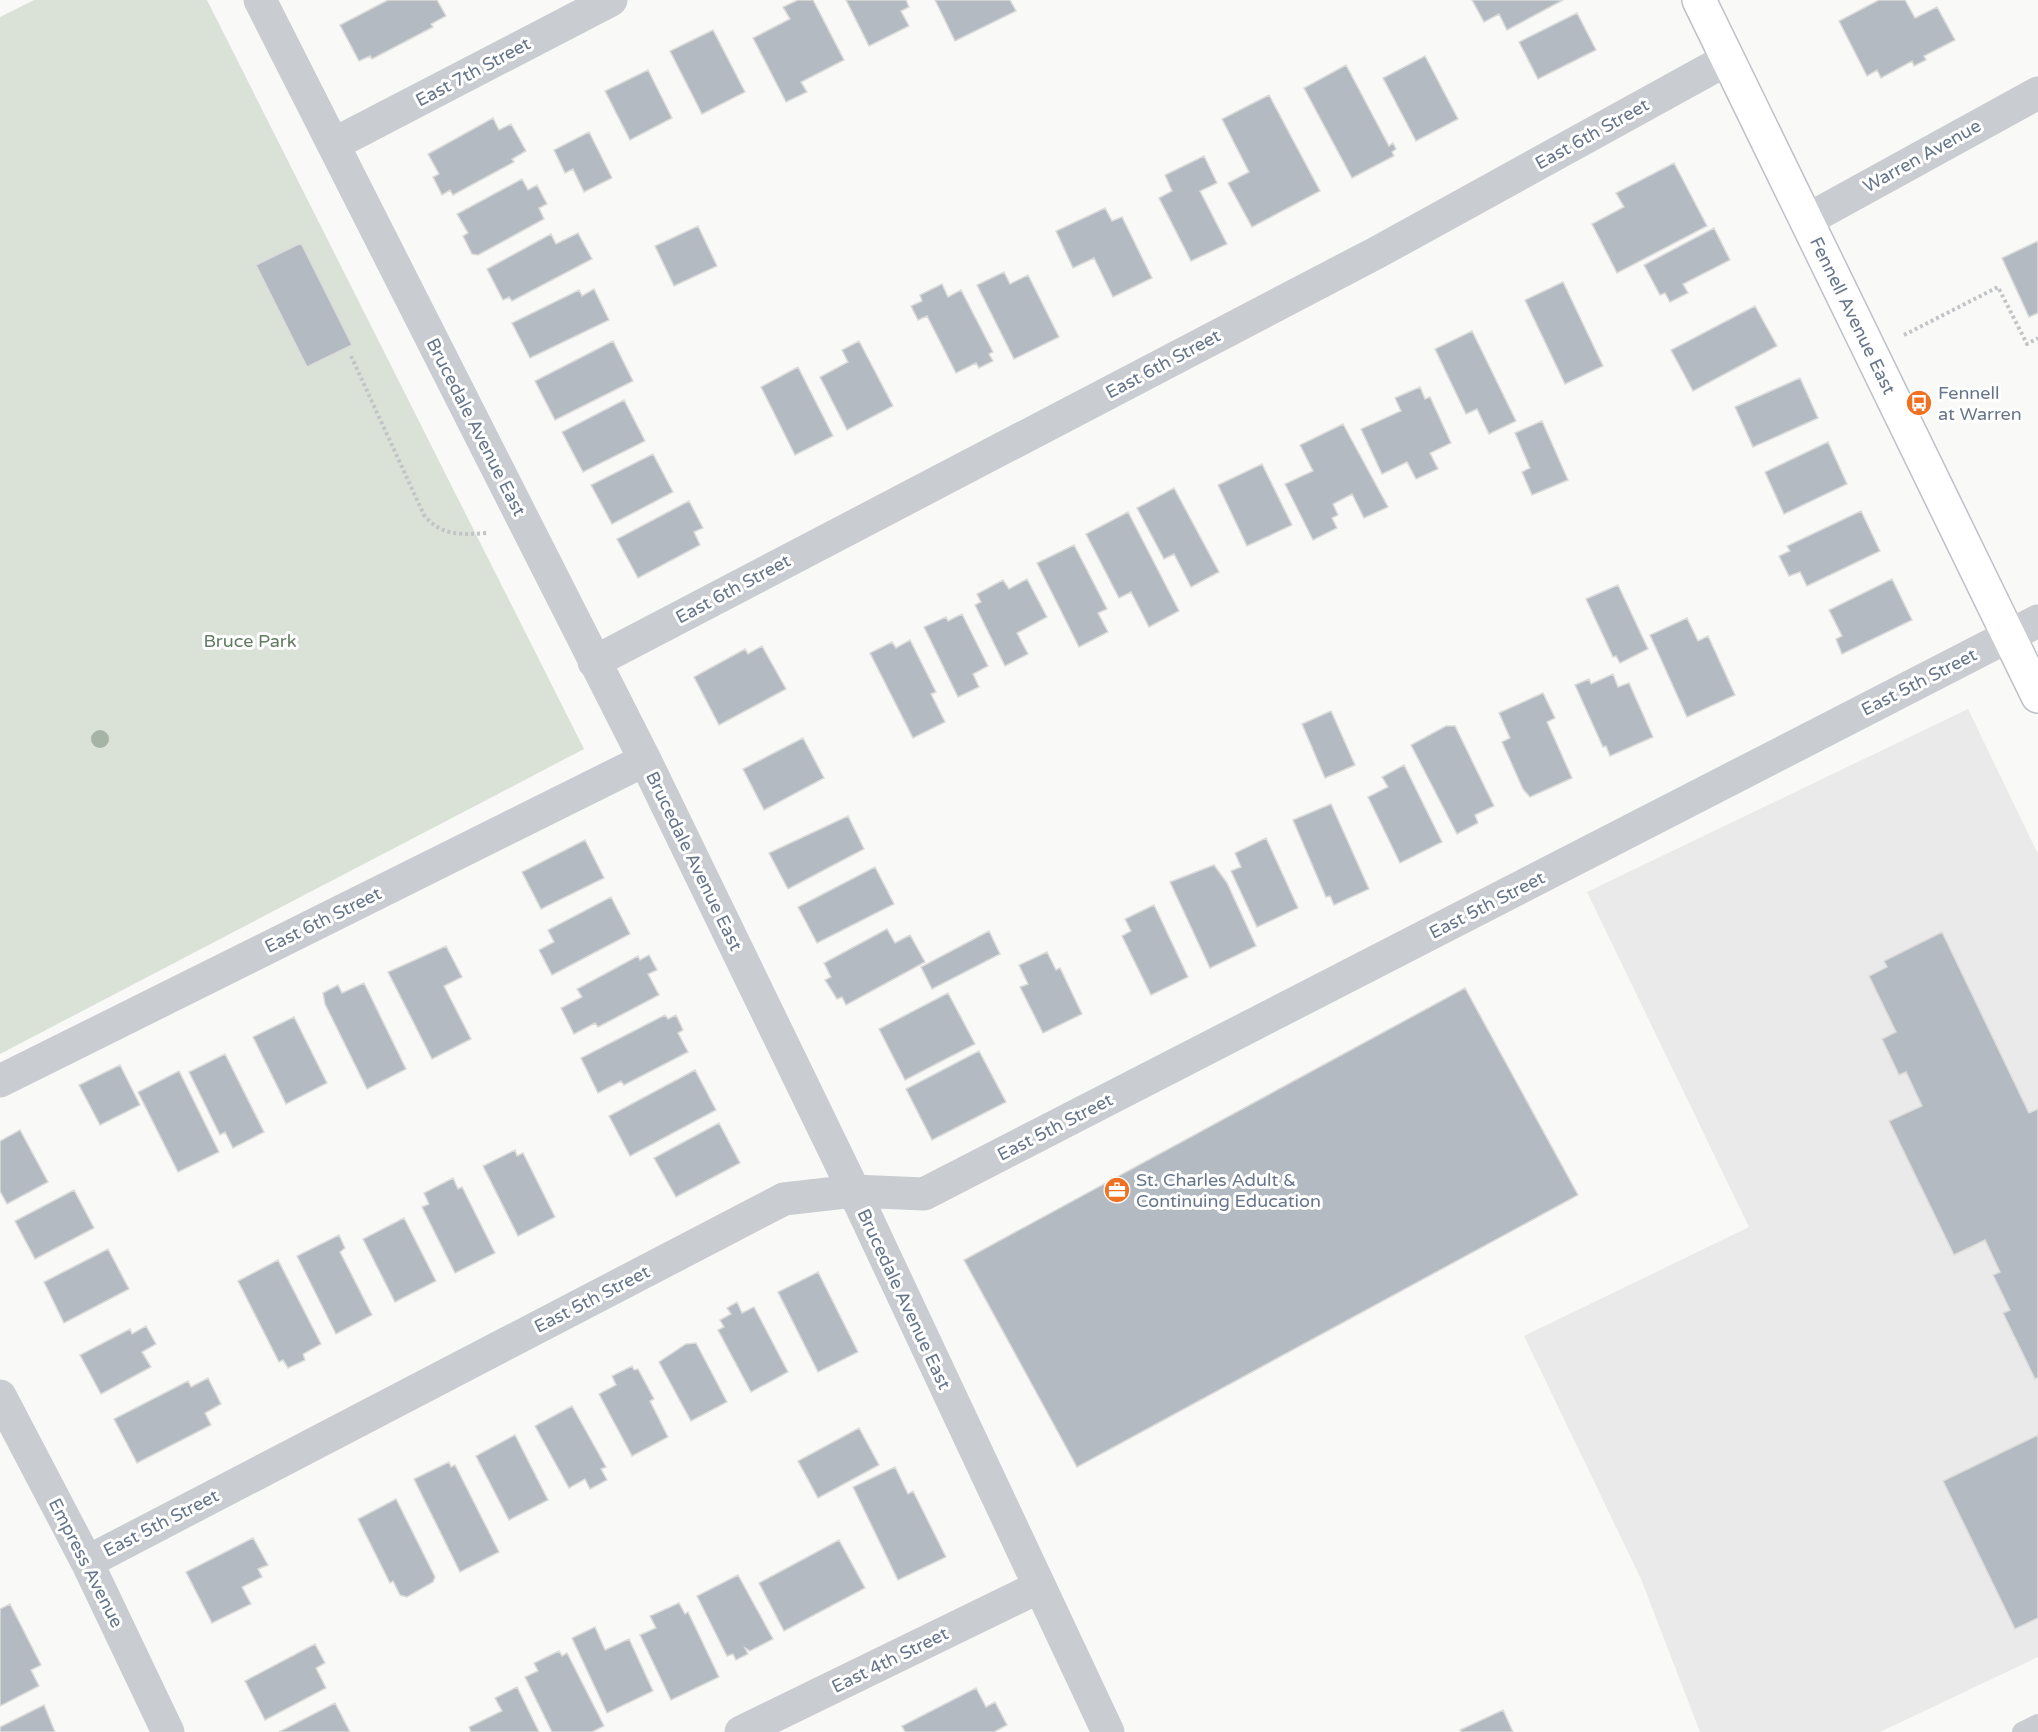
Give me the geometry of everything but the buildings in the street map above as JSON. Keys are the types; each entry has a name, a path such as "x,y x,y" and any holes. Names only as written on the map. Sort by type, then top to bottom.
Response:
{"main road":[{"name":"Fennell Avenue East","path":"1700,0 2038,696"}],"street":[{"name":"Brucedale Avenue East","path":"260,0 645,760 854,1191 1108,1732"},
{"name":"East 7th Street","path":"334,144 611,0"},
{"name":"East 6th Street","path":"594,662 1376,253 1728,58"},
{"name":"Warren Avenue","path":"1807,220 2038,93"},
{"name":"East 5th Street","path":"87,1562 784,1199 854,1191 924,1194 2038,621"},
{"name":"East 6th Street","path":"0,1081 645,760"},
{"name":"Empress Avenue","path":"0,1396 87,1562 168,1732"},
{"name":"East 4th Street","path":"741,1732 1039,1587"}],"lane":[{"path":"2022,1732 2038,1724"}],"path":[{"path":"1871,352 1998,287 2027,344 2038,338"},
{"path":"351,356 424,515 430,523 448,533 485,533 525,524"}],"shaded area":[{"path":"1968,709 2038,854 2038,1657 1880,1732 1700,1732 1641,1579 1524,1336 1749,1227 1587,892"}],"green space":[{"name":"Bruce Park","path":"34,0 207,0 584,749 0,1054 0,17"}],"place":[{"name":"Fennell at Warren","path":"1919,403"},
{"name":"St. Charles Adult & Continuing Education","path":"1117,1190"}]}
